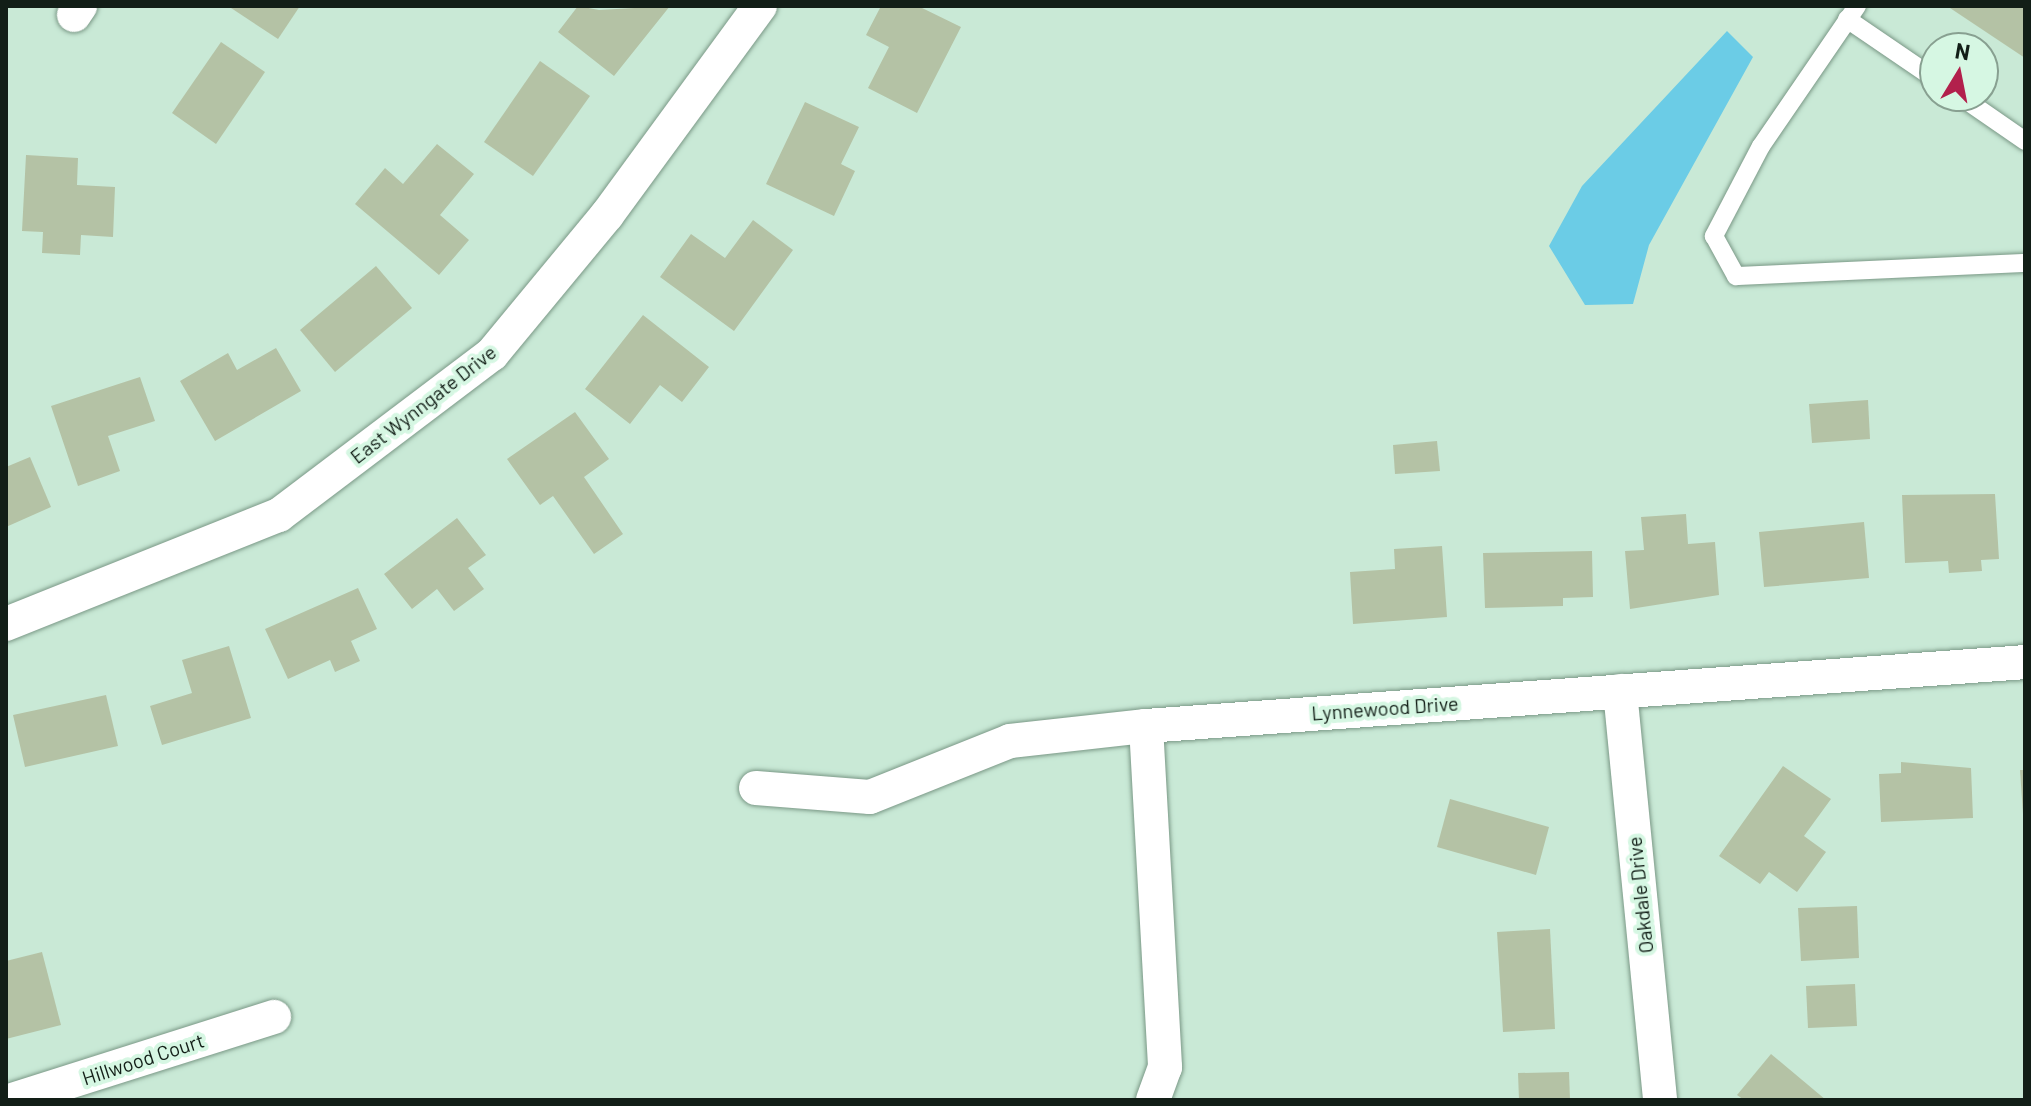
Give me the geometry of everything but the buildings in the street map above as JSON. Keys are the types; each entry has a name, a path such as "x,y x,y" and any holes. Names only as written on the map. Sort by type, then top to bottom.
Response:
{"street":[{"name":"East Wynngate Drive","path":"6,624 279,515 492,354 607,215 760,6"},
{"name":"Lynnewood Drive","path":"756,788 870,797 1010,741 1146,726 2025,662"},
{"name":"Oakdale Drive","path":"1620,691 1660,1100"},
{"path":"1146,726 1165,1067 1153,1100"},
{"name":"Hillwood Court","path":"12,1100 274,1017"}],"lane":[{"path":"1919,66 1852,12 1761,146 1714,236 1736,276 2025,263"},
{"path":"1983,112 2025,141"}],"water":[{"path":"1727,31 1753,57 1649,245 1633,304 1585,305 1549,246 1582,186"}]}
